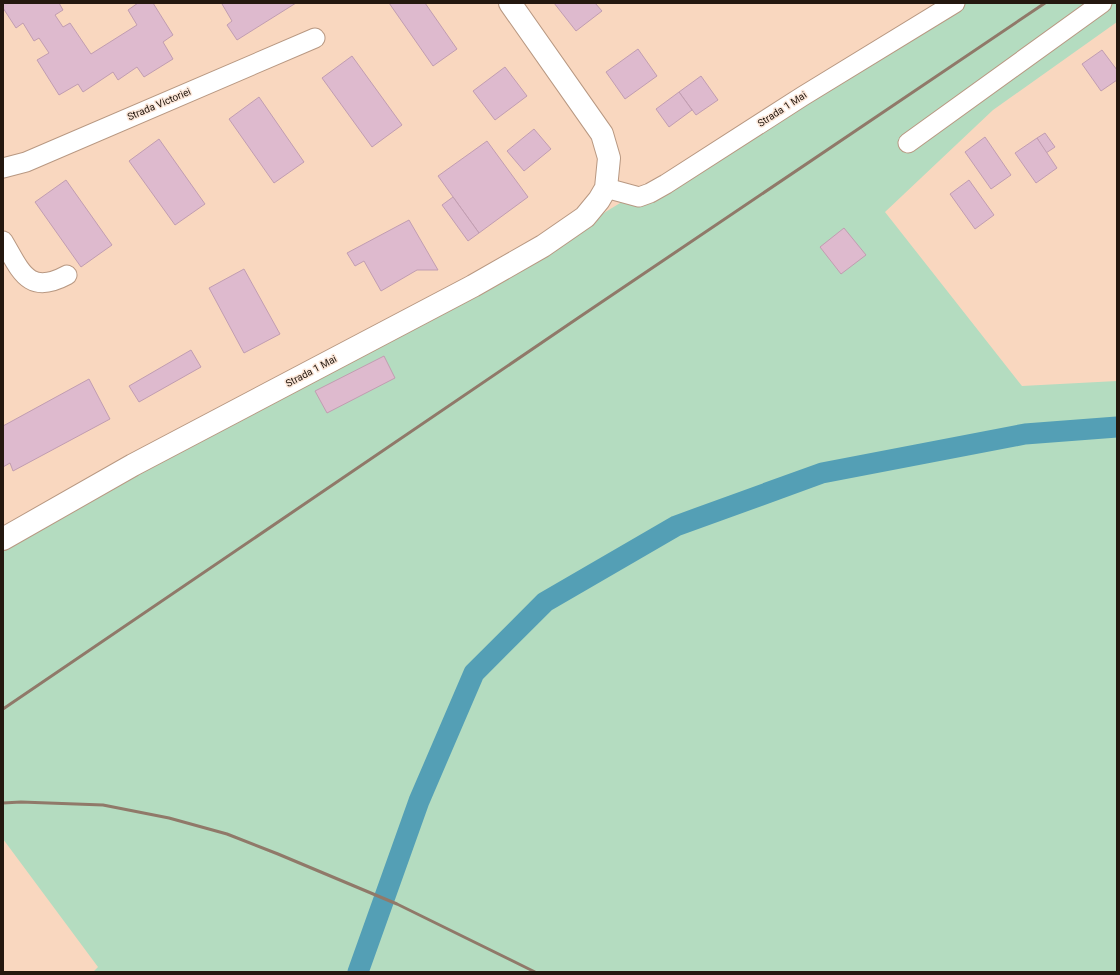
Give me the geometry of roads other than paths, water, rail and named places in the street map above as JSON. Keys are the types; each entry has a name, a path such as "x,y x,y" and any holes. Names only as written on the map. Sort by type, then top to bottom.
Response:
{"main road":[{"name":"Strada 1 Mai","path":"3,539 133,466 466,289 536,249 585,217 599,200 606,188 609,158 602,134 510,3"}],"street":[{"name":"Strada 1 Mai","path":"606,188 639,197 650,193 803,96 955,3"},
{"path":"908,143 1102,3"},
{"name":"Strada Victoriei","path":"3,168 26,162 315,38"},
{"path":"3,241 23,273 30,280 43,284 55,282 67,275"}],"waterway":[{"path":"358,972 419,801 474,673 545,602 676,526 822,473 1025,434 1117,427"}],"railway":[{"path":"3,709 1045,3"},
{"path":"3,803 21,802 103,805 169,818 227,834 397,904 535,972"}]}
